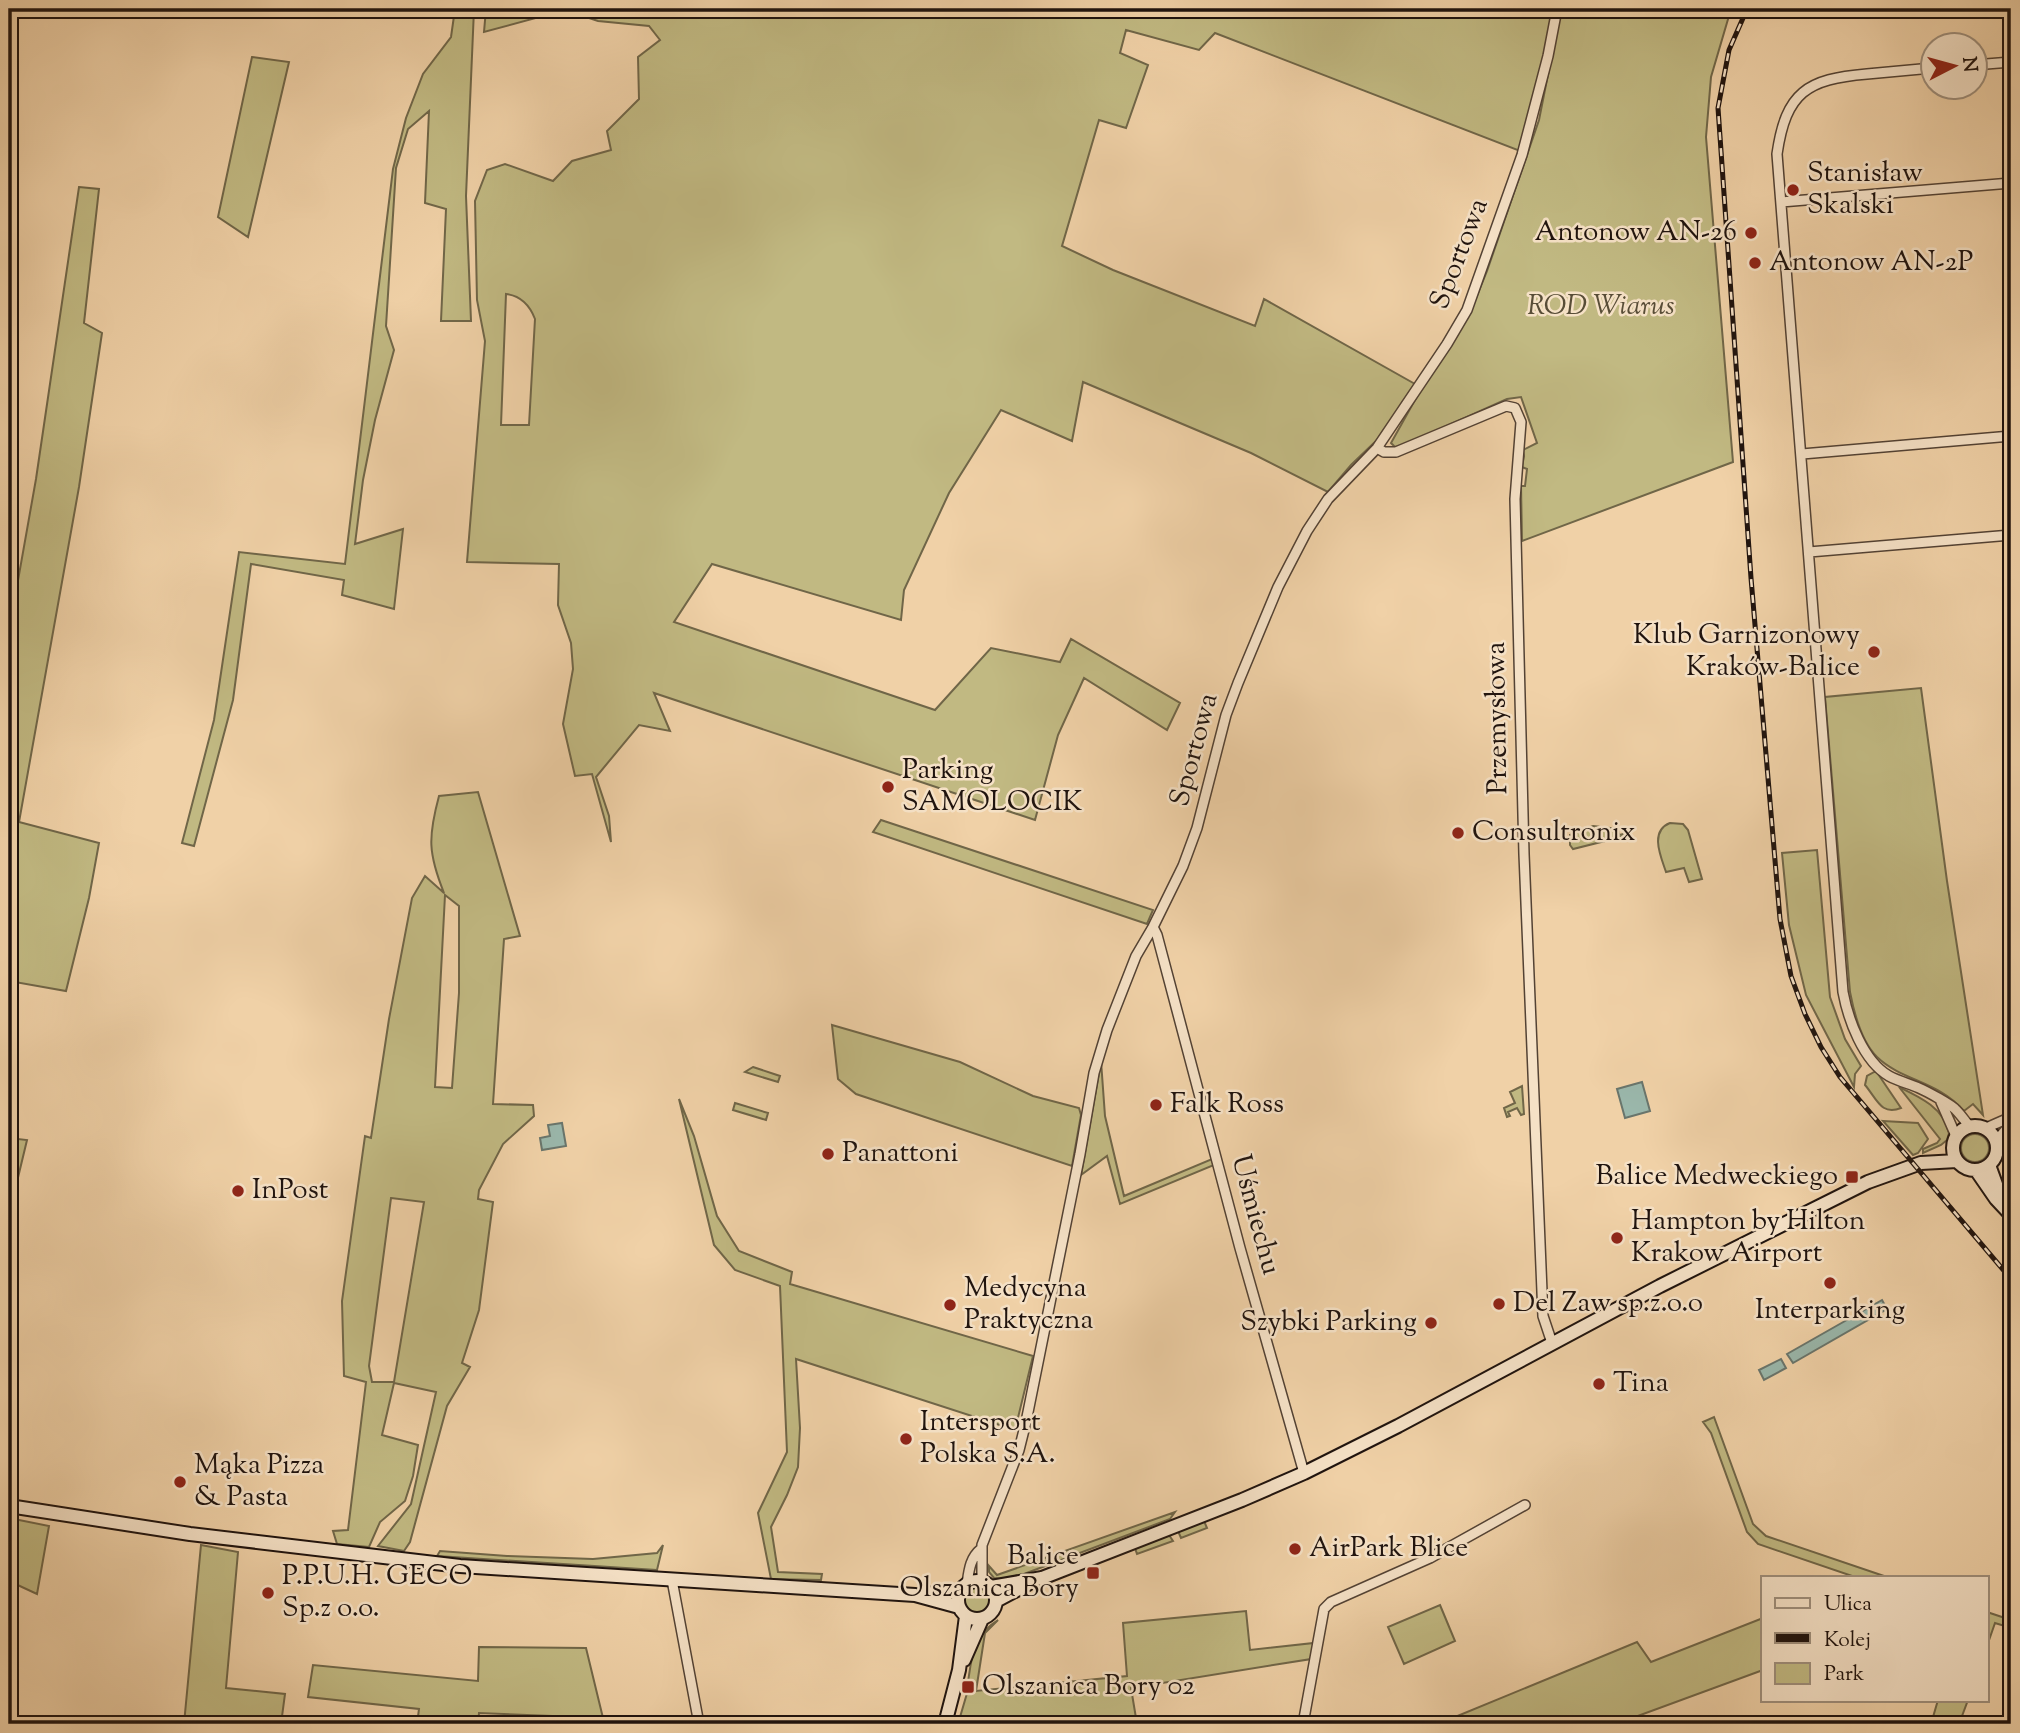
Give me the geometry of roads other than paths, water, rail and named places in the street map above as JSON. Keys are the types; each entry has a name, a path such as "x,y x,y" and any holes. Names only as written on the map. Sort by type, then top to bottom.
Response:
{"main road":[{"path":"945,1724 959,1670 982,1619 992,1612 996,1601 1034,1580 1304,1473 1670,1281 1868,1182 1921,1163 1955,1141 1963,1129 1970,1126 1986,1128 1996,1141 1996,1154 1989,1165 1976,1170 1962,1166 1957,1161 1955,1141"},
{"path":"1921,1163 1957,1161"},
{"path":"1989,1165 2007,1210"},
{"path":"1976,1170 2007,1210"},
{"path":"9,1506 83,1519 327,1552 460,1566 915,1595 1034,1580"},
{"path":"987,1584 996,1601"},
{"path":"959,1670 963,1588"},
{"path":"915,1595 982,1619"}],"street":[{"name":"Sportowa","path":"963,1588 1019,1450 1094,1073 1107,1030 1136,956 1153,928 1183,866 1196,832 1226,715 1294,554 1328,499 1377,448 1467,310 1522,155 1548,56 1557,9"},
{"path":"1988,64 2011,62"},
{"path":"1918,69 1838,76 1816,83 1795,100 1784,118 1777,154 1846,1009 1853,1029 1881,1069 1889,1076 1932,1094 1941,1102 1955,1108 1970,1126"},
{"path":"1781,202 2011,183"},
{"name":"Przemysłowa","path":"1377,448 1396,452 1506,406 1515,408 1521,422 1515,499 1524,854 1543,1316 1552,1343"},
{"path":"1802,454 2011,436"},
{"path":"1809,551 2011,535"},
{"name":"Uśmiechu","path":"1153,928 1296,1452 1304,1473"},
{"path":"1941,1102 1955,1141"},
{"path":"1986,1128 2011,1117"},
{"path":"1996,1141 2011,1124"},
{"path":"1303,1724 1324,1609 1331,1602 1430,1558 1525,1505"},
{"name":"Sportowa","path":"981,1549 987,1584"},
{"path":"673,1580 699,1724"}],"railway":[{"path":"1747,9 1729,50 1718,108 1751,578 1780,919 1791,976 1821,1047 1840,1077 2011,1279"}],"place":[{"name":"Stanisław Skalski","path":"1793,190"},
{"name":"Antonow AN-26","path":"1751,233"},
{"name":"Antonow AN-2P","path":"1755,263"},
{"name":"Klub Garnizonowy Kraków-Balice","path":"1874,652"},
{"name":"Parking SAMOLOCIK","path":"888,787"},
{"name":"Consultronix","path":"1458,833"},
{"name":"Falk Ross","path":"1156,1105"},
{"name":"Panattoni","path":"828,1154"},
{"name":"Balice Medweckiego","path":"1852,1177"},
{"name":"InPost","path":"238,1191"},
{"name":"Hampton by Hilton Krakow Airport","path":"1617,1238"},
{"name":"Interparking","path":"1830,1283"},
{"name":"Del Zaw sp.z.o.o","path":"1499,1304"},
{"name":"Medycyna Praktyczna","path":"950,1305"},
{"name":"Szybki Parking","path":"1431,1323"},
{"name":"Tina","path":"1599,1384"},
{"name":"Intersport Polska S.A.","path":"906,1439"},
{"name":"Mąka Pizza & Pasta","path":"180,1482"},
{"name":"AirPark Blice","path":"1295,1549"},
{"name":"Balice Olszanica Bory","path":"1093,1573"},
{"name":"P.P.U.H. GECO Sp.z o.o.","path":"268,1593"},
{"name":"Olszanica Bory 02","path":"968,1687"}],"park label":[{"name":"ROD Wiarus","path":"1601,307"}]}
